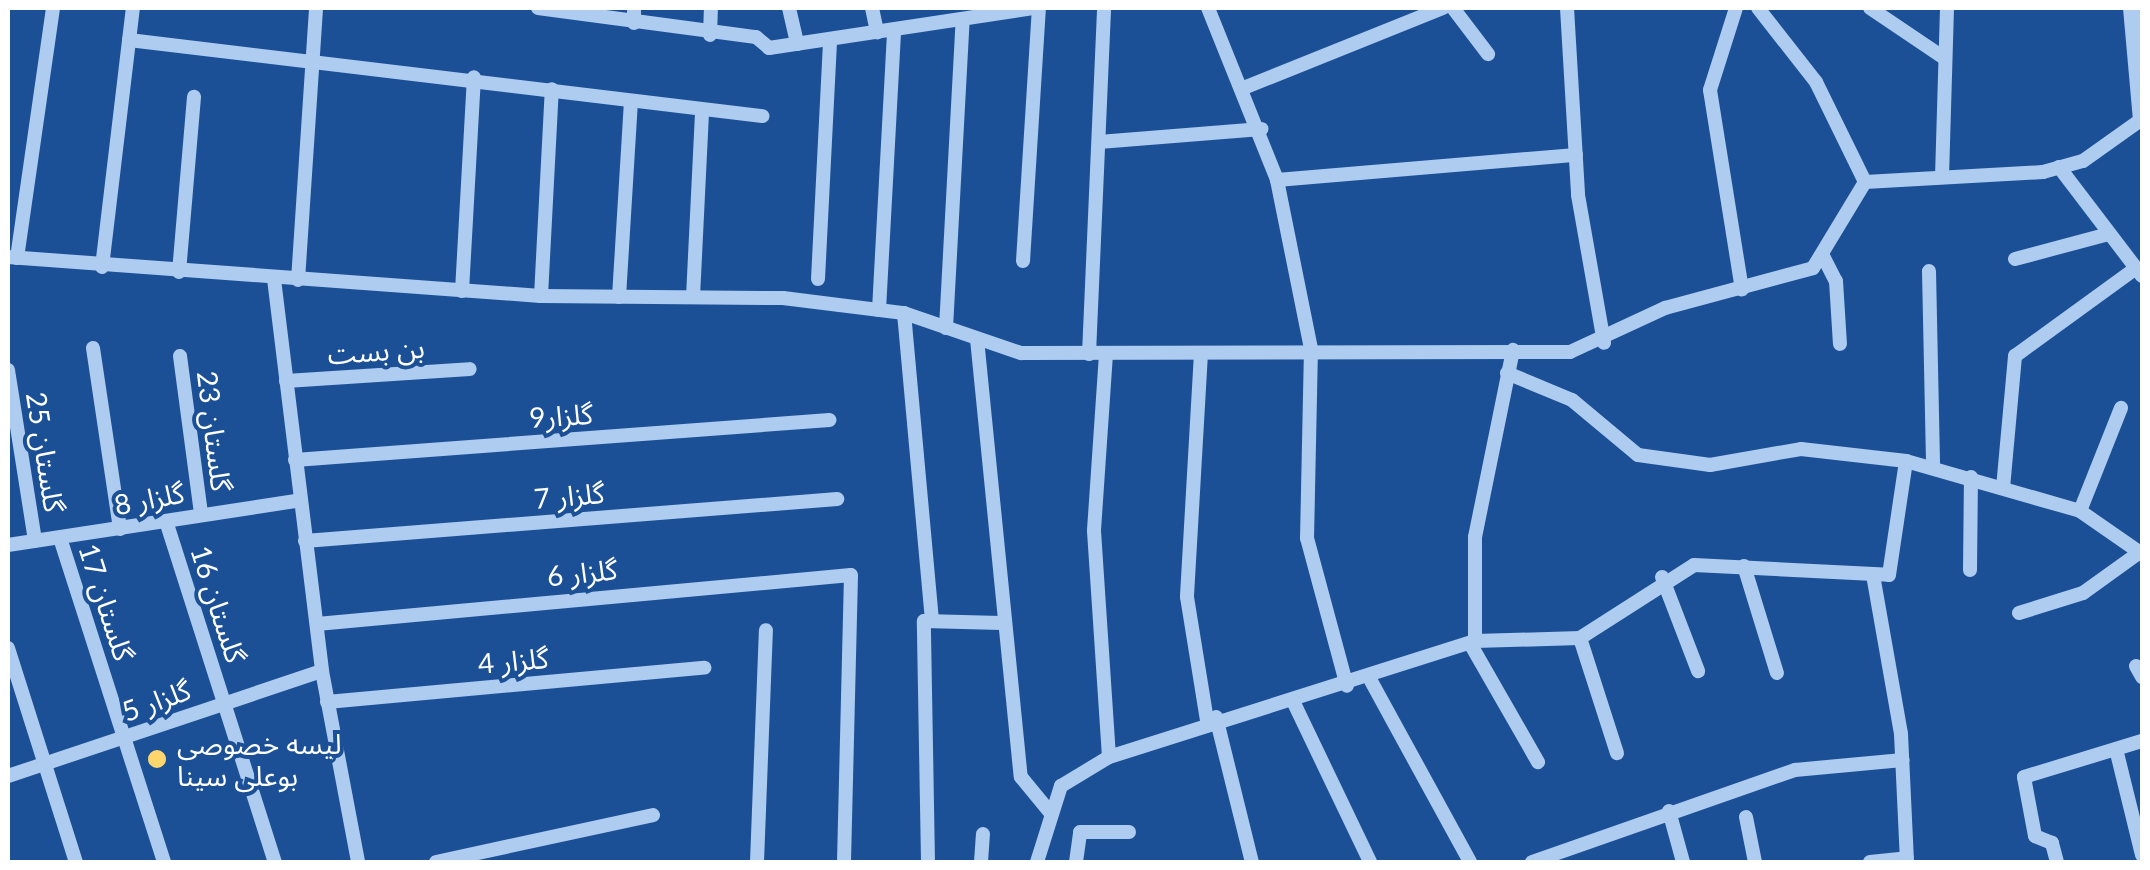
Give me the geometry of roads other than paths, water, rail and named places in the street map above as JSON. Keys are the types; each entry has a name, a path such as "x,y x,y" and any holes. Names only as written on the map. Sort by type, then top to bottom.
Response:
{"street":[{"path":"52,8 12,258 540,296 693,297 879,310 904,314 1021,352 1514,350 1604,343 1665,308 1813,268 1865,182"},
{"path":"102,266 133,8"},
{"path":"298,280 316,8"},
{"path":"538,8 634,15 710,35 756,37 769,48 955,16 1032,8 1023,261"},
{"path":"710,35 711,8"},
{"path":"789,8 797,44"},
{"path":"872,8 877,32"},
{"path":"1089,354 1104,8"},
{"path":"1208,8 1261,129 1276,180 1312,348 1306,538 1347,686"},
{"path":"1242,89 1443,8"},
{"path":"1452,8 1488,54"},
{"path":"1567,8 1576,156 1604,343"},
{"path":"1736,8 1710,90 1742,290"},
{"path":"1758,8 1816,82 1865,182"},
{"path":"1870,8 1944,58"},
{"path":"1942,178 1947,8"},
{"path":"1865,182 2059,167 2141,120 2130,8"},
{"path":"2142,9 2142,77"},
{"path":"946,328 955,16"},
{"path":"879,310 894,29"},
{"path":"818,279 830,39"},
{"path":"128,40 314,56 762,116"},
{"path":"462,291 474,77"},
{"path":"540,296 552,90"},
{"path":"179,272 194,97"},
{"path":"619,297 631,101"},
{"path":"693,297 702,110"},
{"path":"1099,142 1261,129"},
{"path":"1276,180 1576,156"},
{"path":"2003,488 2014,356 2139,272 2059,167"},
{"path":"2016,260 2108,234"},
{"path":"1823,256 1836,281 1840,344"},
{"path":"1929,271 1933,468"},
{"path":"274,279 322,671 358,862"},
{"path":"904,314 932,619"},
{"path":"977,340 1001,623 1022,777 1049,812"},
{"path":"93,348 120,529"},
{"path":"1514,350 1506,373 1475,537 1473,643 1538,762"},
{"path":"1201,353 1187,597 1212,719 1252,862"},
{"path":"1106,354 1094,532 1109,757"},
{"name":"گلستان 23","path":"180,356 201,513"},
{"name":"بن بست","path":"286,381 470,368"},
{"name":"گلستان 25","path":"8,370 35,541"},
{"path":"1506,373 1572,400 1608,439 1668,463 1710,466 1801,449 1906,461 2080,511 2141,553 2083,593 2019,614"},
{"path":"2080,511 2121,408"},
{"name":"گلزار9","path":"295,460 830,420"},
{"path":"1037,862 1049,812 1061,786 1109,757 1212,719 1371,681 1473,643 1580,638 1662,577 1694,565 1892,574 1906,461"},
{"path":"1970,570 1971,477"},
{"name":"گلزار 7","path":"305,542 836,499"},
{"name":"گلزار 8","path":"8,544 301,500"},
{"name":"گلستان 16","path":"166,521 275,862"},
{"name":"گلستان 17","path":"60,538 164,862"},
{"path":"1744,566 1777,673"},
{"name":"گلزار 6","path":"318,624 851,575 844,862"},
{"path":"1870,862 1907,860 1904,760 1873,575"},
{"path":"1662,577 1698,671"},
{"path":"928,862 921,630 932,619 1001,623"},
{"path":"758,862 766,630"},
{"path":"1580,638 1617,753"},
{"path":"8,648 76,862"},
{"name":"گلزار 4","path":"327,702 704,668"},
{"name":"گلزار 5","path":"8,776 322,671"},
{"path":"1371,681 1470,862"},
{"path":"1293,701 1370,862"},
{"path":"2058,862 2052,842 2035,836 2024,777 2117,752 2142,741"},
{"path":"2117,752 2142,855"},
{"path":"1532,862 1808,766 1904,760"},
{"path":"1669,812 1683,862"},
{"path":"436,862 471,858 653,815"},
{"path":"1746,816 1755,862"},
{"path":"1076,862 1080,832 1129,832"},
{"path":"982,862 983,834"}],"place":[{"name":"لیسه خصوصی بوعلی سینا","path":"157,759"}]}
